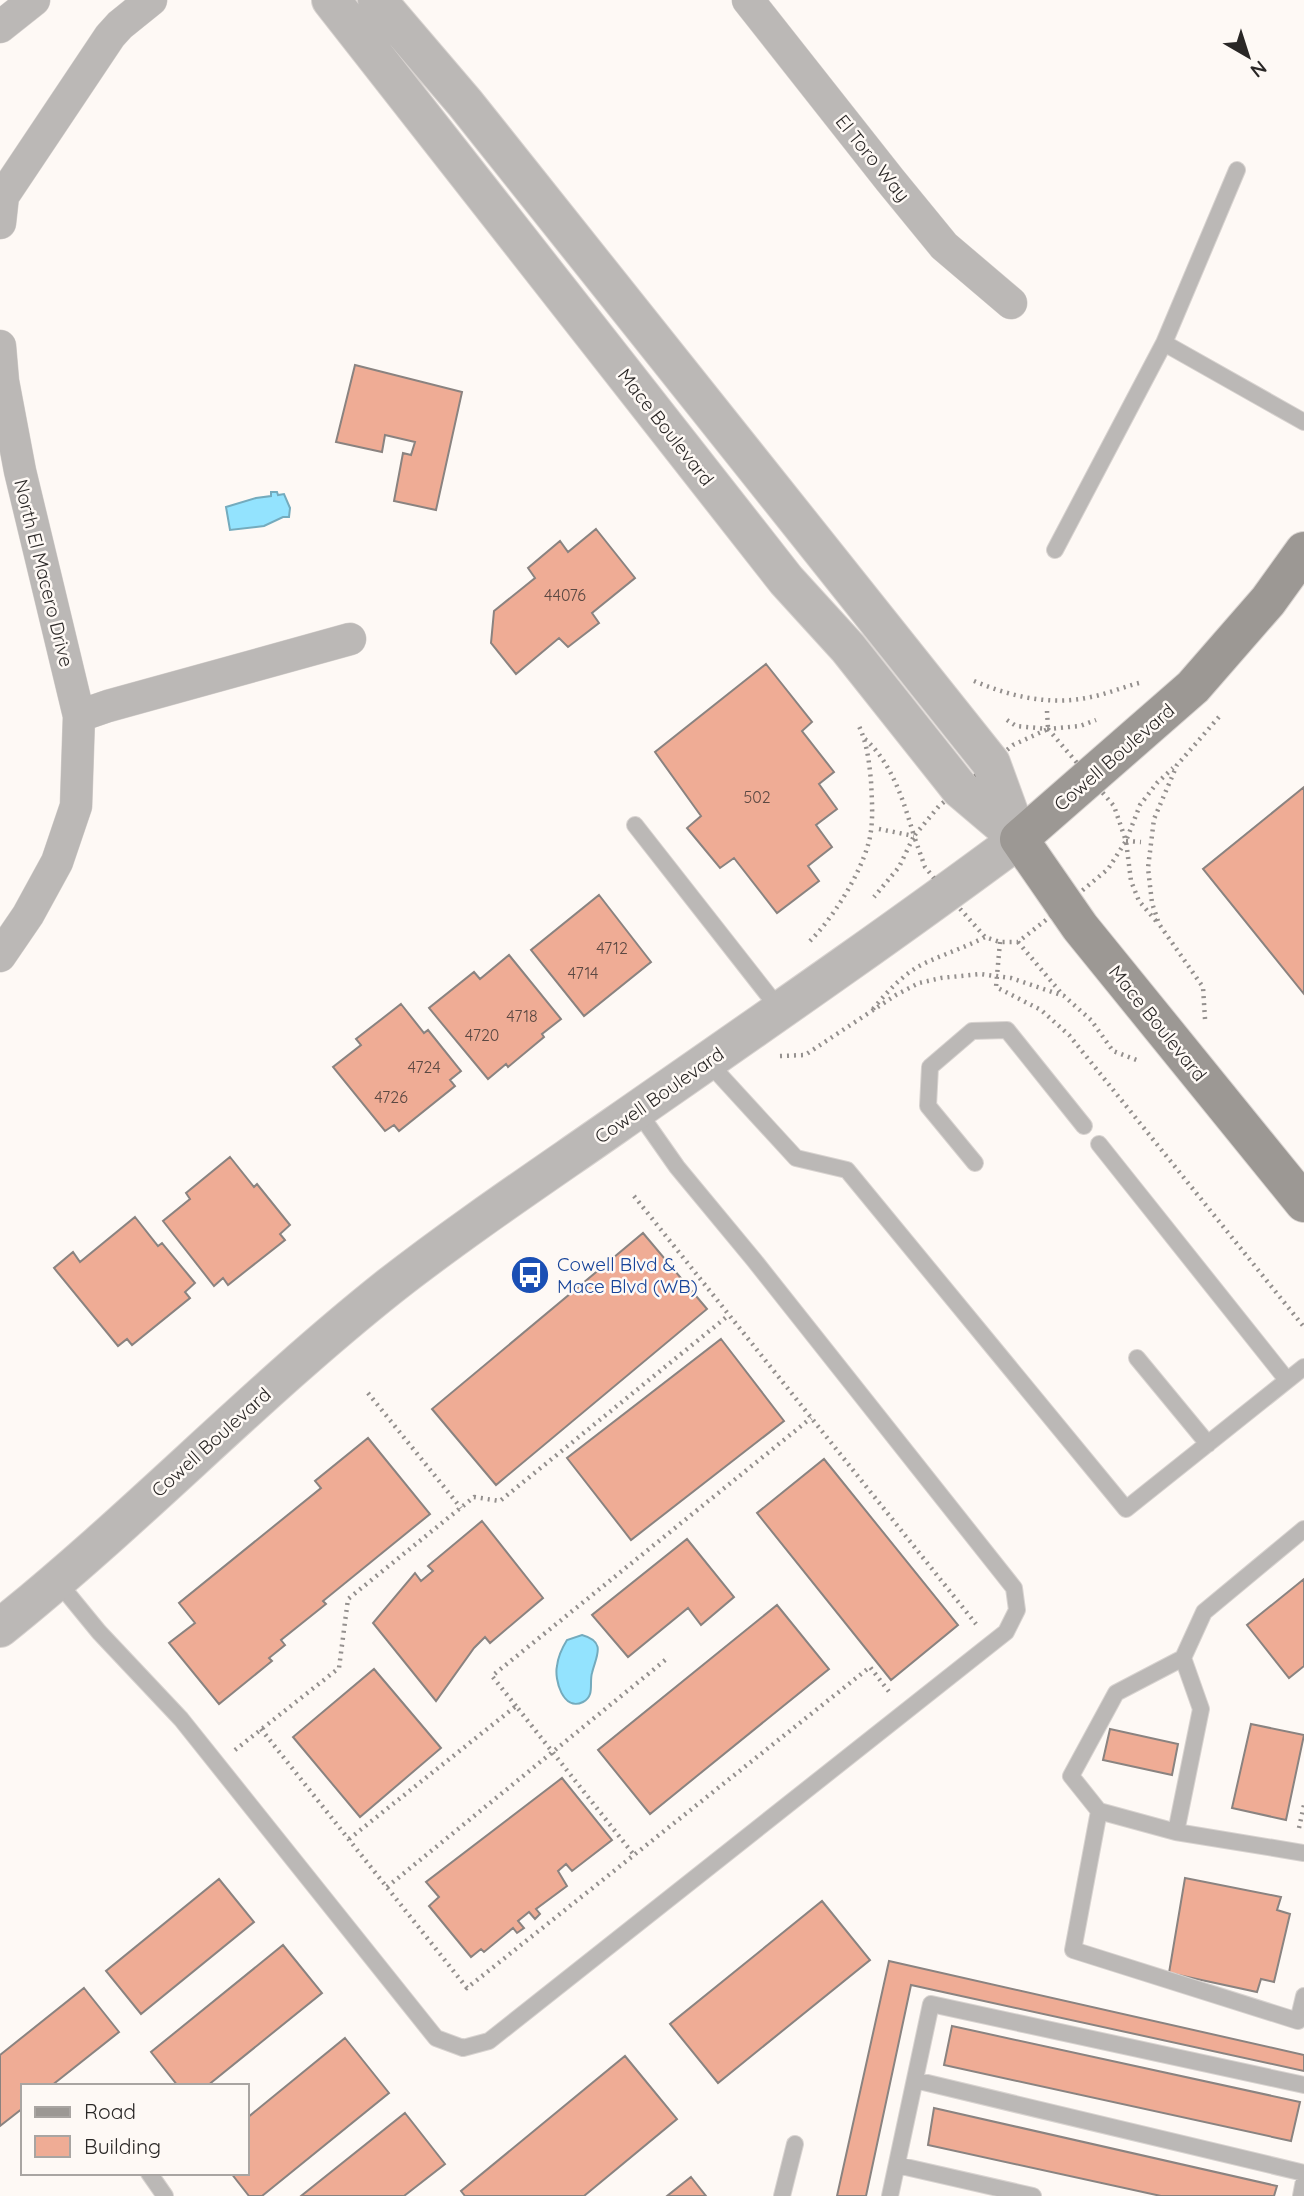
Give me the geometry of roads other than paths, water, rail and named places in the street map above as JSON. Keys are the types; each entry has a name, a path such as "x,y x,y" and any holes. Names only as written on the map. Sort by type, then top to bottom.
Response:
{"main road":[{"name":"Cowell Boulevard","path":"1019,839 1194,688 1268,601 1304,551"},
{"name":"Mace Boulevard","path":"1019,839 1080,927 1304,1203"}],"street":[{"path":"0,27 34,0"},
{"path":"1,203 110,36 151,0"},
{"name":"Mace Boulevard","path":"331,0 786,580 848,648 960,789 1019,839"},
{"name":"Mace Boulevard","path":"377,0 473,114 991,763 1019,839"},
{"name":"El Toro Way","path":"748,0 944,246 1011,303"},
{"name":"North El Macero Drive","path":"0,346 3,381 20,471 79,716 76,806 57,862 28,915 0,956"},
{"path":"79,716 350,639"},
{"name":"Cowell Boulevard","path":"0,1628 58,1581 248,1407 390,1287 482,1218 946,894 1019,839"}],"lane":[{"path":"1055,550 1164,343 1237,170"},
{"path":"1164,343 1304,422"},
{"path":"635,825 780,1010"},
{"path":"975,1163 928,1106 930,1068 972,1031 1007,1030 1084,1126"},
{"path":"707,1060 796,1158 847,1170 1126,1509 1304,1367"},
{"path":"58,1581 99,1632 181,1720 436,2038 463,2048 489,2041 1006,1632 1017,1610 1014,1588 763,1271 677,1167 637,1110"},
{"path":"1099,1144 1287,1380"},
{"path":"1137,1358 1208,1444"},
{"path":"1304,1529 1204,1612 1183,1658 1115,1693 1071,1776 1099,1811 1176,1832 1304,1853"},
{"path":"1176,1832 1201,1709 1183,1658"},
{"path":"1099,1811 1073,1950 1298,2021 1304,1996"},
{"path":"890,2196 931,2004 1304,2085"},
{"path":"915,2080 1304,2173"},
{"path":"782,2196 795,2144"},
{"path":"897,2165 1033,2196"},
{"path":"150,2175 165,2196"},
{"path":"1301,2196 1304,2180"}],"water":[{"path":"271,492 284,494 290,508 289,517 264,526 230,530 226,507 271,496"},
{"path":"582,1635 595,1642 598,1650 589,1696 576,1704 561,1693 556,1672 559,1656 567,1640"}],"place":[{"name":"Cowell Blvd & Mace Blvd (WB)","path":"530,1275"}]}
